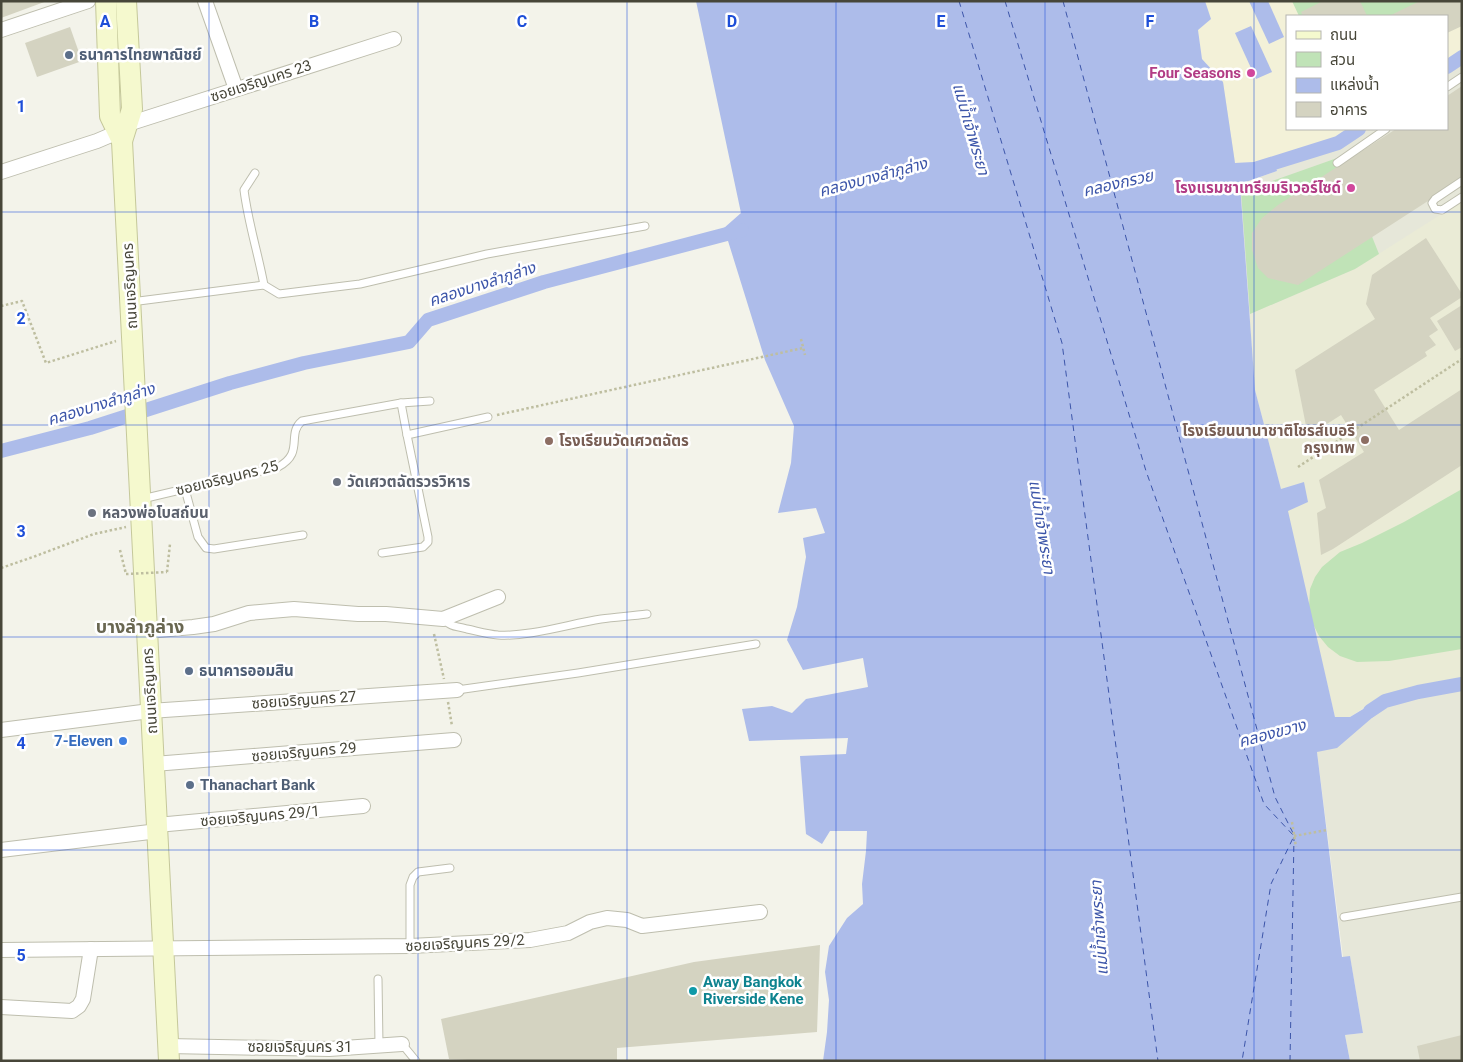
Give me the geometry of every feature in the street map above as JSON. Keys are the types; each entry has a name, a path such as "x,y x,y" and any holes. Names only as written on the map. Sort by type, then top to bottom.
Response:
{"main road":[{"name":"ถนนเจริญนคร","path":"106,1 110,116 122,132"},
{"name":"ถนนเจริญนคร","path":"126,1 132,109 122,132 168,1053"}],"street":[{"path":"1,30 88,1"},
{"path":"205,1 236,88"},
{"name":"ซอยเจริญนคร 23","path":"1,172 122,132 236,88 394,39"},
{"path":"146,631 214,624 249,613 294,609 443,619 498,597"},
{"name":"ซอยเจริญนคร 27","path":"1,730 150,711 457,690"},
{"name":"ซอยเจริญนคร 29","path":"154,764 454,740"},
{"name":"ซอยเจริญนคร 29/1","path":"1,850 157,828 363,806"},
{"name":"ซอยเจริญนคร 29/2","path":"1,950 410,946 530,940 568,933 590,922 606,918 627,920 642,926 760,912"},
{"path":"1,1007 72,1011 79,1006 83,999 91,949"},
{"name":"ซอยเจริญนคร 31","path":"168,1053 329,1049 402,1044"}],"lane":[{"path":"1448,86 1462,77"},
{"path":"1337,163 1385,130"},
{"path":"255,173 244,190 247,212 264,285"},
{"path":"1462,181 1432,203 1435,209 1442,210 1462,197"},
{"path":"131,302 264,285 279,294 360,284 487,254 644,226"},
{"name":"ซอยเจริญนคร 25","path":"141,500 278,468 293,453 296,428 302,421 401,403 430,400"},
{"path":"382,553 424,547 428,542 401,403"},
{"path":"407,435 488,417"},
{"path":"185,489 198,537 206,548 214,550 303,534"},
{"path":"443,619 452,626 495,635 504,635 543,631 601,619 647,614"},
{"path":"457,690 578,673 756,644"},
{"path":"410,946 410,885 413,877 418,872 450,868"},
{"path":"1344,917 1462,898"},
{"path":"378,979 379,1045"},
{"path":"402,1044 416,1061"}],"path":[{"path":"98,54 139,52"},
{"path":"1,306 22,301 46,363 132,336"},
{"path":"801,339 805,356"},
{"path":"488,417 803,348"},
{"path":"1298,467 1462,359"},
{"path":"1,568 94,534 141,524"},
{"path":"120,550 126,574 167,572 170,544"},
{"path":"1292,822 1296,847"},
{"path":"1294,836 1327,830"}],"shaded area":[{"path":"1205,1 1462,1 1462,1061 1350,1061 1345,1035 1363,1033 1350,957 1343,957 1317,752 1383,697 1255,390 1240,184 1277,171 1274,161 1235,163 1198,30 1211,19"},
{"name":"Four Seasons","path":"1205,1 1462,1 1462,54 1448,63 1448,15 1286,15 1286,130 1354,130 1337,141 1274,161 1235,163 1223,82 1202,59 1198,30 1211,19"},
{"name":"โรงเรียนนานาชาติโชรส์เบอรี กรุงเทพ","path":"1462,201 1462,678 1422,685 1383,696 1350,717 1335,717 1255,390 1250,314 1355,269"}],"green space":[{"path":"1292,1 1428,1 1393,15 1299,15"},
{"path":"1340,157 1379,254 1355,269 1250,314 1241,192"},
{"path":"1462,489 1462,649 1389,661 1357,662 1340,656 1328,647 1319,636 1313,624 1309,607 1310,589 1322,567 1340,552 1404,522"}],"water":[{"name":"แม่น้ำเจ้าพระยา","path":"696,1 1205,1 1211,19 1198,30 1202,59 1223,82 1235,163 1274,161 1277,171 1240,184 1255,390 1281,489 1304,482 1308,502 1288,511 1335,717 1350,717 1383,697 1387,705 1337,748 1317,752 1342,957 1350,956 1363,1033 1345,1035 1350,1061 823,1061 829,1000 825,972 829,946 847,918 863,904 862,884 867,831 830,831 822,844 806,834 800,756 846,754 848,738 749,741 742,709 772,706 792,713 806,699 868,687 863,658 803,670 787,640 797,607 806,557 803,538 825,533 816,508 778,513 791,463 794,426 765,360 724,228 741,213"},
{"path":"1249,1 1268,1 1284,37 1269,44"},
{"path":"1251,26 1272,72 1256,79 1235,33"}],"building":[{"path":"1,1 47,1 1,18"},
{"path":"1323,1 1360,1 1367,15 1302,15 1301,12"},
{"path":"1420,1 1462,1 1462,26 1448,33 1448,15 1391,15"},
{"path":"70,27 82,61 37,77 25,43"},
{"name":"โรงแรมชาเทรียมริเวอร์ไซด์","path":"1462,86 1462,179 1298,285 1268,278 1258,268 1252,250 1252,233 1262,218 1278,205 1394,130 1448,130 1448,95"},
{"path":"1426,238 1462,294 1462,297 1430,318 1438,330 1429,336 1436,345 1425,352 1427,356 1374,390 1399,430 1462,389 1462,465 1321,555 1317,513 1326,508 1319,480 1364,452 1341,415 1308,436 1295,370 1375,319 1366,304 1372,275"},
{"path":"1462,305 1462,347 1455,351 1437,321"},
{"name":"Away Bangkok Riverside Kene","path":"820,945 817,1032 617,1048 617,1061 487,1061 449,1059 441,1019 694,962"},
{"path":"1462,1035 1462,1061 1420,1061 1417,1046"}],"waterway":[{"name":"คลองกรวย","path":"1448,66 1462,57"},
{"name":"คลองกรวย","path":"1258,168 1338,143 1358,130"},
{"name":"คลองบางลำภูล่าง","path":"1,451 90,428 230,383 304,363 409,342 428,320 544,282 742,230"},
{"name":"คลองขวาง","path":"1370,711 1385,701 1418,692 1462,684"}],"ferry route":[{"path":"959,1 1062,343 1158,1061"},
{"path":"1005,1 1146,471 1264,804 1294,836 1271,884 1242,1061"},
{"path":"1063,1 1275,797 1293,833"},
{"path":"1290,1061 1294,837"}],"place":[{"name":"ธนาคารไทยพาณิชย์","path":"69,55"},
{"name":"Four Seasons","path":"1251,73"},
{"name":"โรงแรมชาเทรียมริเวอร์ไซด์","path":"1351,188"},
{"name":"โรงเรียนนานาชาติโชรส์เบอรี กรุงเทพ","path":"1365,440"},
{"name":"โรงเรียนวัดเศวตฉัตร","path":"549,441"},
{"name":"วัดเศวตฉัตรวรวิหาร","path":"337,482"},
{"name":"หลวงพ่อโบสถ์บน","path":"92,513"},
{"name":"ธนาคารออมสิน","path":"189,671"},
{"name":"7-Eleven","path":"123,741"},
{"name":"Thanachart Bank","path":"190,785"},
{"name":"Away Bangkok Riverside Kene","path":"693,991"}],"district":[{"name":"บางลำภูล่าง","path":"140,626"}]}
